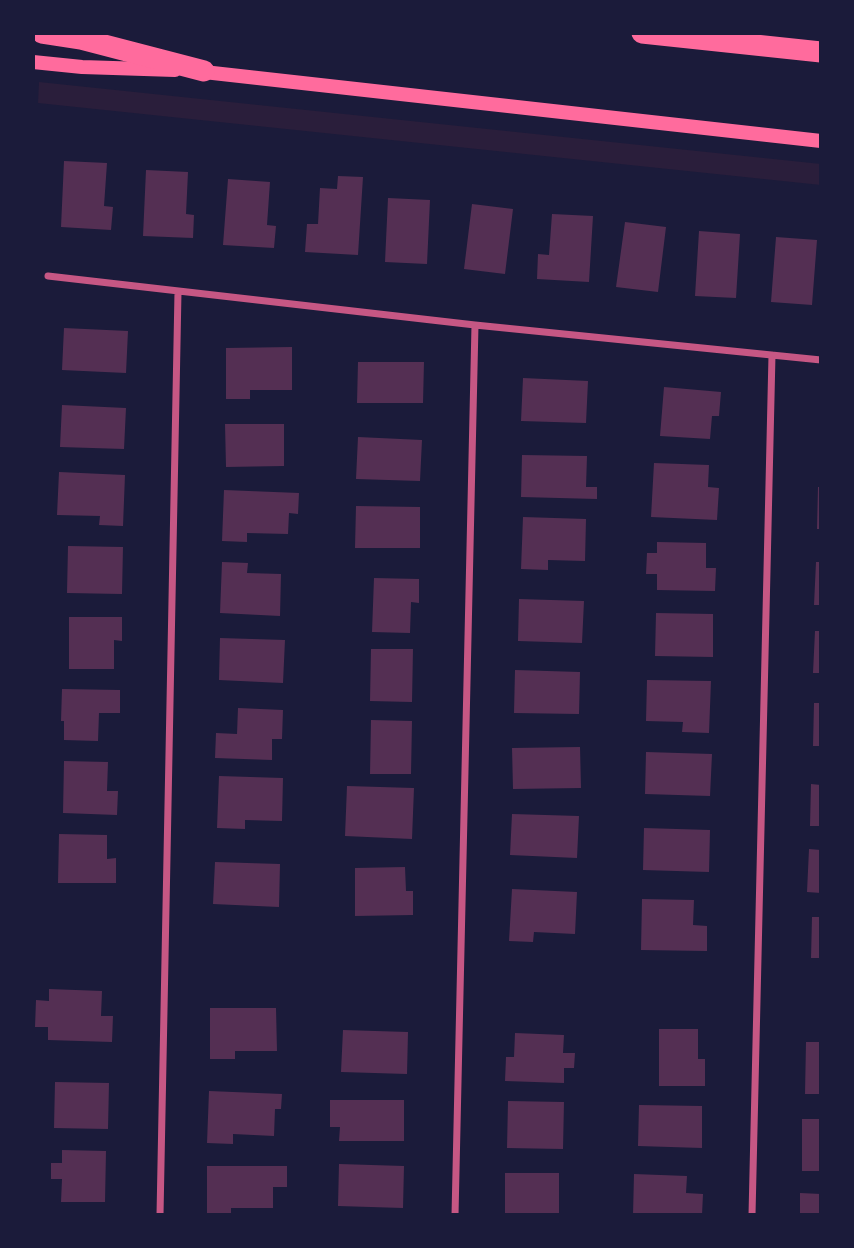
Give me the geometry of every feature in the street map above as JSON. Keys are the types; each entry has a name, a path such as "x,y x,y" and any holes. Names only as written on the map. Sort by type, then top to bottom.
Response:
{"highway":[{"path":"42,33 81,39 204,71"},
{"path":"642,33 821,52"}],"main road":[{"path":"33,61 82,67 204,71 821,141"}],"street":[{"path":"48,276 475,325 821,360"},
{"path":"160,1215 177,292"},
{"path":"455,1215 475,325"},
{"path":"752,1215 772,355"}],"shaded area":[{"path":"39,82 821,164 821,185 38,103"}],"building":[{"path":"64,161 107,163 104,206 113,207 111,230 61,227"},
{"path":"146,170 188,172 186,214 194,215 193,238 143,236"},
{"path":"338,176 363,177 358,255 305,252 307,224 318,224 320,188 337,189"},
{"path":"228,179 270,182 267,225 276,226 274,248 223,245"},
{"path":"388,198 430,200 427,264 385,262"},
{"path":"472,204 513,209 505,274 464,269"},
{"path":"552,214 593,216 589,282 537,279 538,254 549,255"},
{"path":"625,222 666,227 658,292 616,287"},
{"path":"699,231 740,234 736,298 695,296"},
{"path":"776,237 817,240 812,305 771,302"},
{"path":"64,328 128,331 126,373 62,370"},
{"path":"292,347 292,390 250,390 250,399 226,399 226,348"},
{"path":"358,362 424,362 423,403 357,403"},
{"path":"523,378 588,381 586,423 521,421"},
{"path":"664,387 721,392 719,416 712,416 710,439 660,436"},
{"path":"62,405 126,408 124,449 60,447"},
{"path":"225,424 284,424 284,466 226,467"},
{"path":"358,437 422,440 420,481 356,479"},
{"path":"522,455 587,456 586,487 597,487 597,499 521,497"},
{"path":"654,463 709,465 708,487 719,488 717,520 651,517"},
{"path":"59,472 125,475 123,526 99,525 100,516 57,515"},
{"path":"818,487 821,487 821,529 817,529"},
{"path":"224,490 299,493 298,514 289,513 288,534 247,533 247,542 222,541"},
{"path":"356,506 420,507 420,548 355,548"},
{"path":"523,517 586,519 585,561 548,560 548,570 521,569"},
{"path":"657,542 706,543 706,568 716,568 715,591 657,590 657,574 646,574 647,553 657,553"},
{"path":"68,546 123,547 122,594 67,593"},
{"path":"222,562 248,563 247,573 281,574 280,616 220,613"},
{"path":"816,562 821,562 821,605 814,605"},
{"path":"374,578 419,579 419,603 411,602 410,633 372,632"},
{"path":"519,599 584,601 582,643 518,641"},
{"path":"656,613 713,614 713,657 655,656"},
{"path":"69,617 122,617 122,641 114,640 114,669 69,669"},
{"path":"815,631 821,631 821,673 813,673"},
{"path":"220,638 285,640 283,683 219,680"},
{"path":"371,649 413,649 412,702 370,701"},
{"path":"515,670 580,672 579,714 514,713"},
{"path":"647,680 711,681 709,733 682,732 683,722 646,721"},
{"path":"62,689 120,690 120,713 99,713 98,741 64,740 64,721 61,721"},
{"path":"814,703 821,703 821,746 813,746"},
{"path":"238,708 283,710 282,739 272,739 272,760 215,758 216,733 237,734"},
{"path":"371,720 412,721 411,774 370,774"},
{"path":"580,747 581,788 513,789 512,748"},
{"path":"646,752 712,754 710,796 645,794"},
{"path":"64,761 108,762 107,791 118,791 117,815 63,813"},
{"path":"219,776 283,778 282,821 245,820 245,829 217,828"},
{"path":"811,784 821,785 821,826 810,826"},
{"path":"347,786 414,788 412,839 345,836"},
{"path":"512,814 579,816 577,858 510,855"},
{"path":"644,828 710,830 709,872 643,870"},
{"path":"59,834 107,835 107,859 116,858 116,883 58,883"},
{"path":"809,849 821,850 821,893 807,892"},
{"path":"215,862 280,864 279,907 213,904"},
{"path":"405,867 406,891 413,891 413,915 355,916 355,868"},
{"path":"512,889 577,892 575,934 534,932 533,942 509,941"},
{"path":"642,899 694,900 693,925 707,926 707,951 641,950"},
{"path":"812,917 821,917 821,958 811,958"},
{"path":"49,989 102,991 101,1016 113,1016 112,1042 48,1040 48,1027 35,1027 36,1000 49,1001"},
{"path":"210,1008 276,1008 277,1051 235,1051 235,1059 210,1059"},
{"path":"659,1029 698,1029 698,1059 705,1059 705,1086 659,1086"},
{"path":"343,1030 408,1032 407,1074 341,1072"},
{"path":"515,1033 564,1035 563,1053 575,1053 574,1068 564,1068 564,1083 505,1081 506,1057 514,1057"},
{"path":"806,1042 821,1042 821,1094 805,1094"},
{"path":"55,1082 109,1083 108,1129 54,1128"},
{"path":"209,1091 282,1094 281,1109 275,1109 274,1136 233,1134 233,1144 207,1143"},
{"path":"330,1100 404,1100 404,1141 339,1141 340,1127 330,1127"},
{"path":"508,1101 564,1102 563,1149 507,1148"},
{"path":"639,1105 702,1106 702,1148 638,1146"},
{"path":"802,1119 821,1119 821,1171 802,1171"},
{"path":"62,1150 106,1151 105,1202 61,1202 62,1179 51,1179 51,1163 62,1163"},
{"path":"339,1164 404,1166 403,1208 338,1206"},
{"path":"207,1166 287,1166 287,1187 273,1187 273,1208 231,1208 231,1215 207,1215"},
{"path":"505,1173 559,1173 559,1215 505,1215"},
{"path":"634,1174 687,1176 686,1193 703,1194 702,1215 633,1215"},
{"path":"800,1193 821,1194 821,1215 800,1215"}]}
